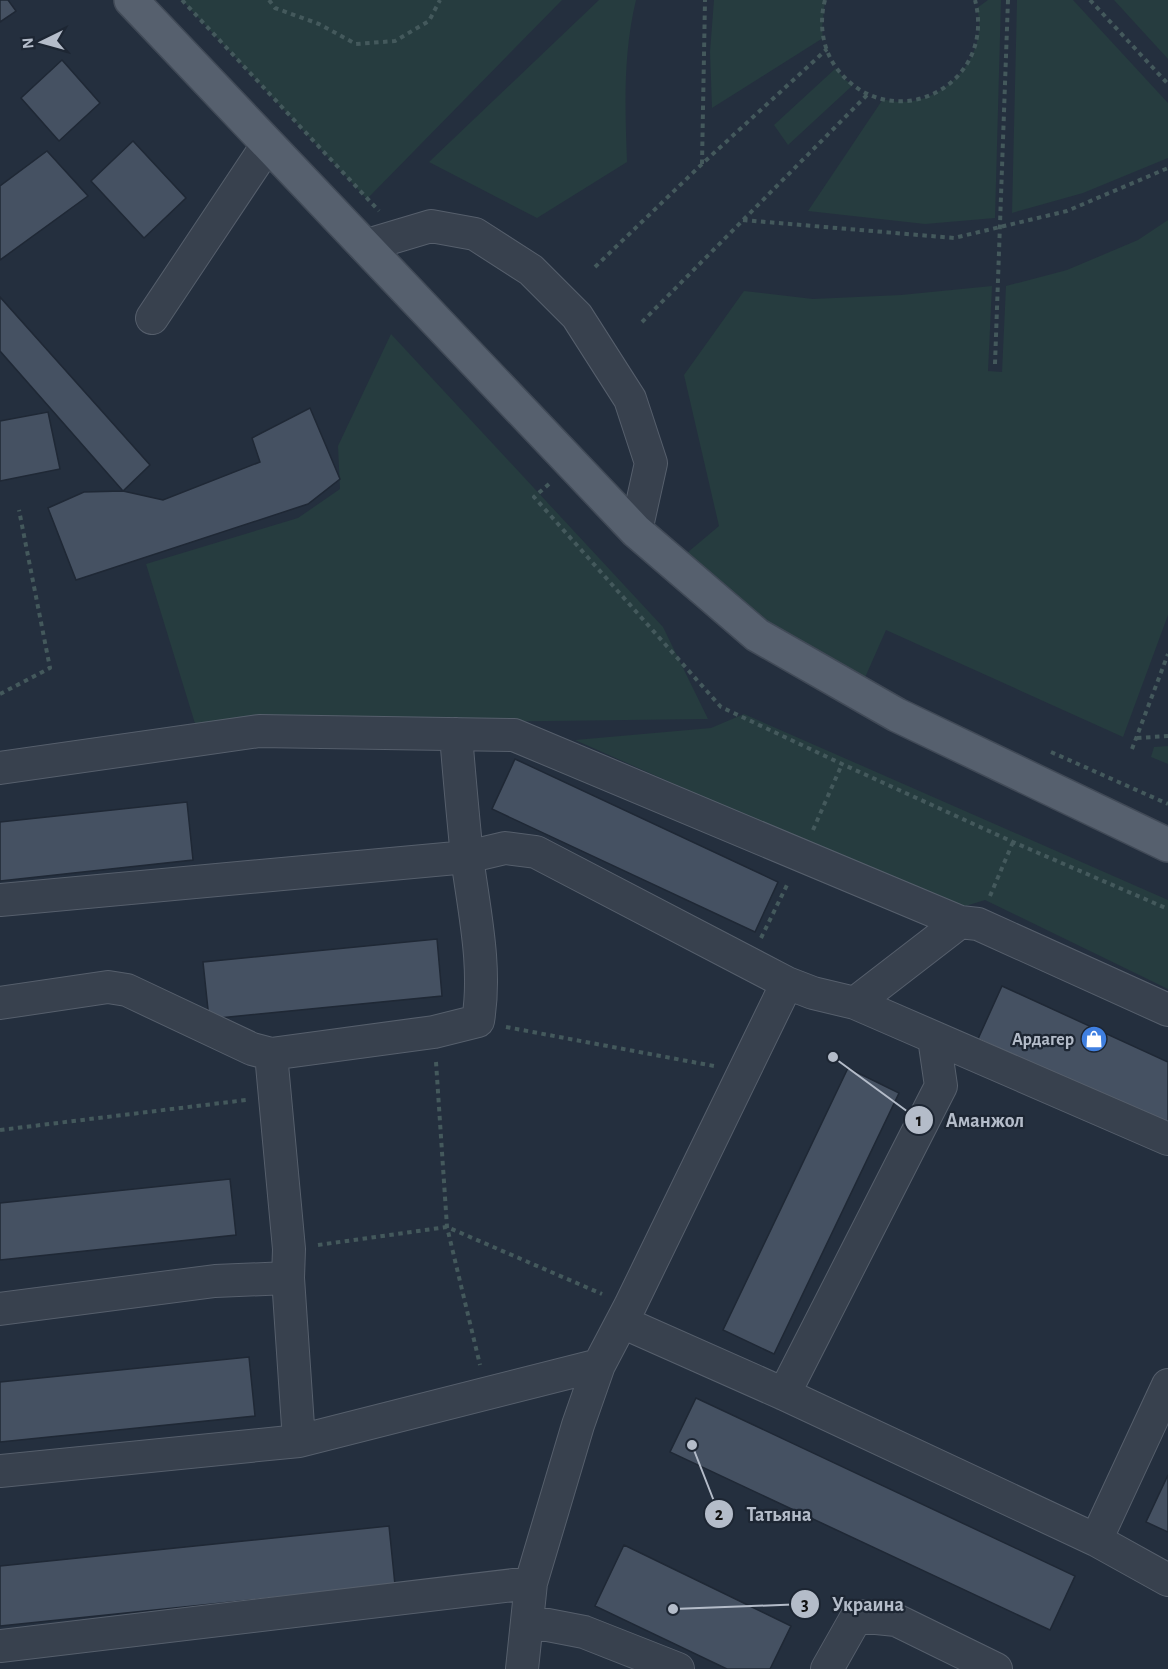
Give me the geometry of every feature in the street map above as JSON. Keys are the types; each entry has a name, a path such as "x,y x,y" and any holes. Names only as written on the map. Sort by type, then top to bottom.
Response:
{"main road":[{"path":"131,0 636,531 757,635 897,715 1168,845"}],"street":[{"path":"152,318 268,144"},
{"path":"364,246 431,226 475,234 531,270 577,316 630,399 651,463 636,531"},
{"path":"0,768 259,731 514,735 969,923 1168,1010"},
{"path":"0,1003 108,987 127,990 252,1049 272,1053 434,1032 478,1022 481,1001 480,958 467,856 456,734"},
{"path":"0,900 467,856 504,848 536,852 787,983 813,993 855,1004 1168,1139"},
{"path":"855,1004 969,923"},
{"path":"514,1668 526,1622 531,1583 578,1425 599,1365 787,983"},
{"path":"784,1394 941,1086 934,1038"},
{"path":"272,1053 299,1441"},
{"path":"0,1309 215,1281 288,1264"},
{"path":"626,1314 784,1394 1096,1540 1168,1580"},
{"path":"0,1471 299,1441 599,1365"},
{"path":"1096,1540 1168,1386"},
{"path":"0,1646 531,1583"},
{"path":"827,1669 857,1616 896,1620 996,1669"},
{"path":"526,1622 584,1632 678,1669"}],"path":[{"path":"269,0 275,8 319,24 356,44 395,41 429,21 440,0"},
{"path":"702,164 705,0"},
{"path":"825,0 822,30 828,56 844,79 867,95 893,102 921,100 946,89 965,69 977,45 980,17 975,0"},
{"path":"995,364 1008,0"},
{"path":"1090,0 1168,84"},
{"path":"595,267 827,49"},
{"path":"642,322 867,95"},
{"path":"742,220 954,238 1067,211 1168,168"},
{"path":"572,464 534,497 721,707 1013,842 1168,909"},
{"path":"0,694 50,668 19,510"},
{"path":"1132,749 1168,654"},
{"path":"1137,738 1168,736"},
{"path":"969,923 1013,842"},
{"path":"478,1022 744,1072"},
{"path":"434,1032 447,1227 487,1392"},
{"path":"0,1130 275,1097"},
{"path":"288,1264 447,1227 626,1314"}],"green space":[{"path":"182,0 562,0 367,199"},
{"path":"599,0 636,0 627,60 627,162 537,218 429,162"},
{"path":"714,0 825,0 823,38 712,108 710,52"},
{"path":"988,0 1001,0 995,218 925,224 808,211 883,99 903,102 922,99 939,91 955,79 967,64 976,47 979,28 977,8"},
{"path":"1017,0 1073,0 1168,103 1168,158 1083,193 1012,213"},
{"path":"1114,0 1168,0 1168,59"},
{"path":"836,68 844,79 853,85 788,145 774,125"},
{"path":"1168,220 1168,615 1123,737 886,630 863,682 770,631 681,558 719,526 684,375 744,291 813,299 901,295 992,286 988,371 1002,372 1006,286 1067,270 1138,240"},
{"path":"391,334 663,627 708,719 287,724 197,730 146,564 298,518 340,489 338,446"},
{"path":"744,714 1168,900 1168,989 985,900 956,909 575,740 711,728"},
{"path":"1168,746 1168,764 1151,757 1154,747"}],"building":[{"path":"0,0 8,0 16,11 0,22"},
{"path":"62,60 100,103 59,141 21,98"},
{"path":"133,141 186,198 144,238 91,181"},
{"path":"47,151 88,196 0,260 0,186"},
{"path":"0,297 150,465 123,491 0,351"},
{"path":"310,408 340,479 308,504 76,580 48,508 84,492 123,491 163,500 260,462 252,438"},
{"path":"48,412 60,469 0,481 0,421"},
{"path":"515,759 778,882 755,932 492,809"},
{"path":"187,802 193,860 0,881 0,822"},
{"path":"437,939 442,996 209,1019 203,962"},
{"path":"1002,986 1168,1062 1168,1126 978,1039"},
{"path":"848,1068 899,1093 774,1354 723,1330"},
{"path":"230,1179 236,1235 0,1260 0,1203"},
{"path":"249,1357 255,1416 0,1442 0,1382"},
{"path":"696,1398 1075,1576 1050,1630 670,1452"},
{"path":"1168,1475 1168,1532 1146,1522"},
{"path":"389,1526 395,1585 0,1626 0,1566"},
{"path":"624,1545 791,1626 770,1669 727,1669 595,1606"}],"place":[{"name":"Ардагер","path":"1094,1039"},
{"name":"Аманжол","path":"833,1057"},
{"name":"Татьяна","path":"692,1445"},
{"name":"Украина","path":"673,1609"}]}
